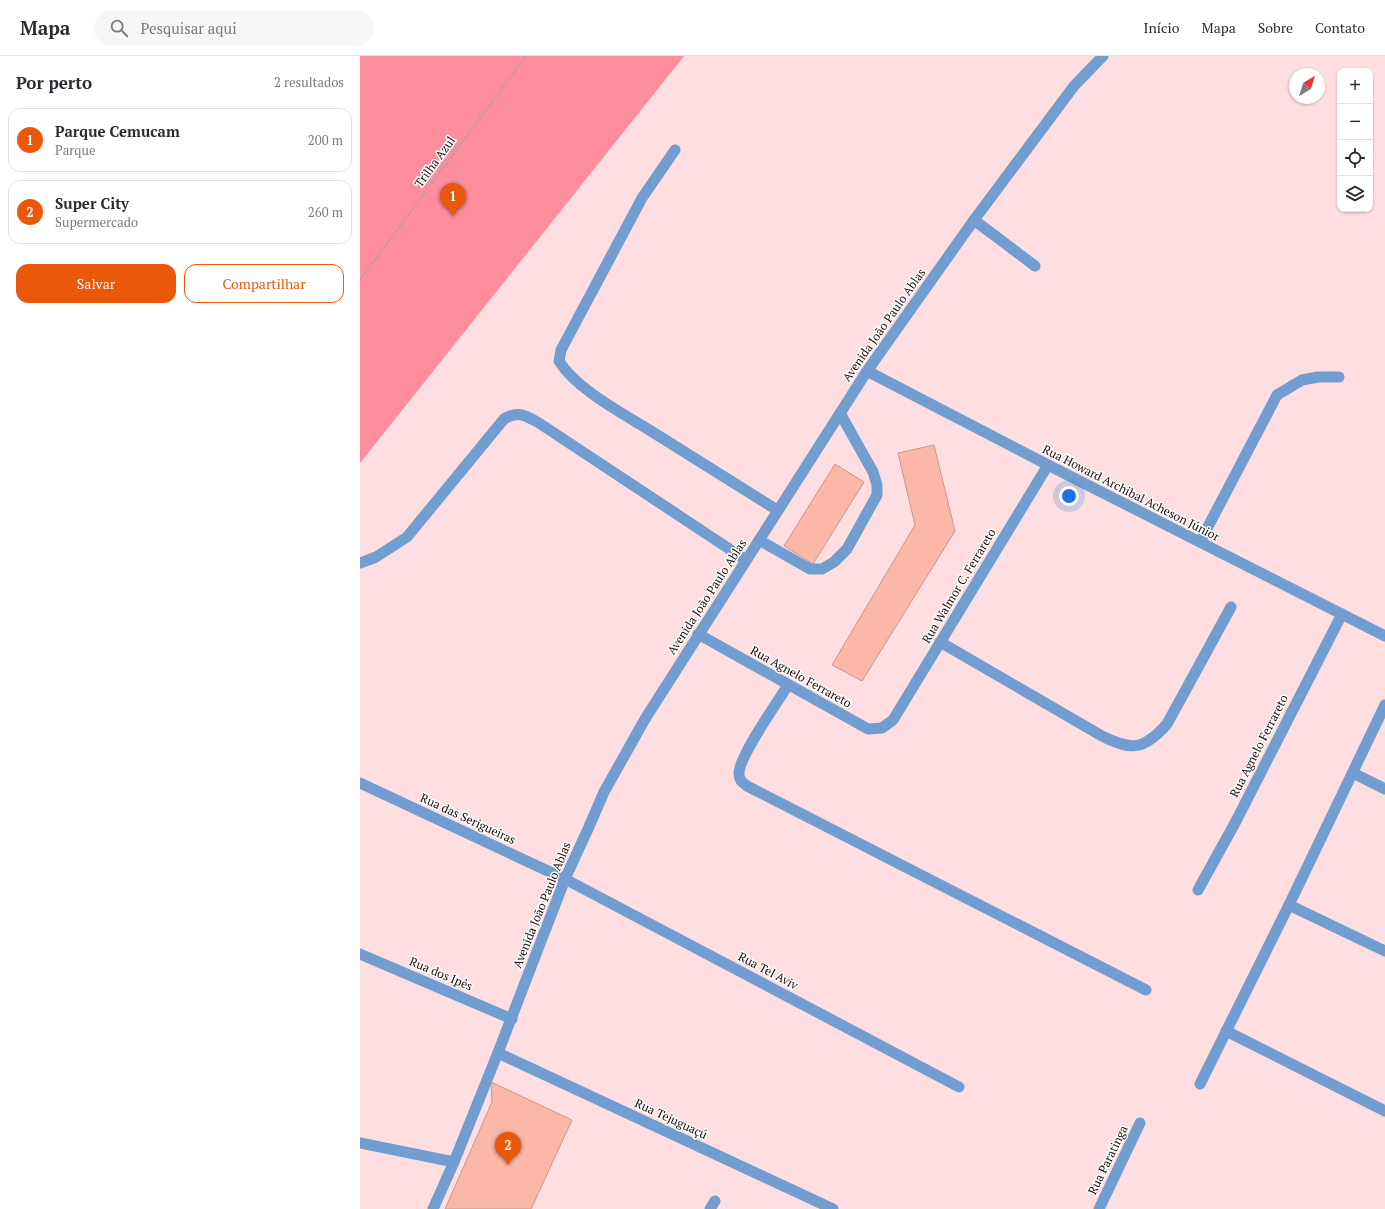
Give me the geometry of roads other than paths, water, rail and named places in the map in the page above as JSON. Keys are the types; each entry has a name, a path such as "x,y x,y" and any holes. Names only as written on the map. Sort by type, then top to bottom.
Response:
{"street":[{"name":"Avenida João Paulo Ablas","path":"433,1209 454,1162 512,1019 564,878 604,792 645,719 867,371 974,220 1074,86 1103,56"},
{"path":"674,150 642,198 561,350 559,361 565,371 575,380 607,403 778,510"},
{"path":"974,220 1035,266"},
{"name":"Rua Howard Archibal Acheson Júnior","path":"867,371 1048,465 1385,636"},
{"path":"1200,542 1277,395 1302,380 1318,377 1339,377"},
{"path":"759,540 810,569 822,569 834,562 847,549 877,495 878,485 873,472 840,413"},
{"path":"360,563 376,557 407,537 504,420 511,415 518,414 526,416 539,423 746,560"},
{"name":"Rua Walmor C. Ferrareto","path":"893,720 1048,465"},
{"path":"940,642 1102,736 1118,744 1129,746 1146,743 1156,736 1167,724 1231,607"},
{"name":"Rua Agnelo Ferrareto","path":"1198,890 1235,823 1342,614"},
{"name":"Rua Agnelo Ferrareto","path":"698,634 868,729 882,728 893,720"},
{"path":"788,685 744,756 738,773 740,780 747,786 1146,990"},
{"path":"1200,1084 1289,906 1385,705"},
{"path":"1353,773 1385,789"},
{"name":"Rua das Serigueiras","path":"360,783 564,878"},
{"name":"Rua Tel Aviv","path":"564,878 959,1086"},
{"path":"1289,906 1385,951"},
{"name":"Rua dos Ipês","path":"360,954 512,1019"},
{"path":"1226,1031 1385,1111"},
{"name":"Rua Tejuguaçú","path":"498,1053 833,1209"},
{"name":"Rua Paratinga","path":"1099,1209 1140,1123"},
{"path":"360,1143 454,1162"}],"place":[{"name":"Parque Cemucam","path":"453,216"},
{"name":"Super City","path":"508,1165"}]}
